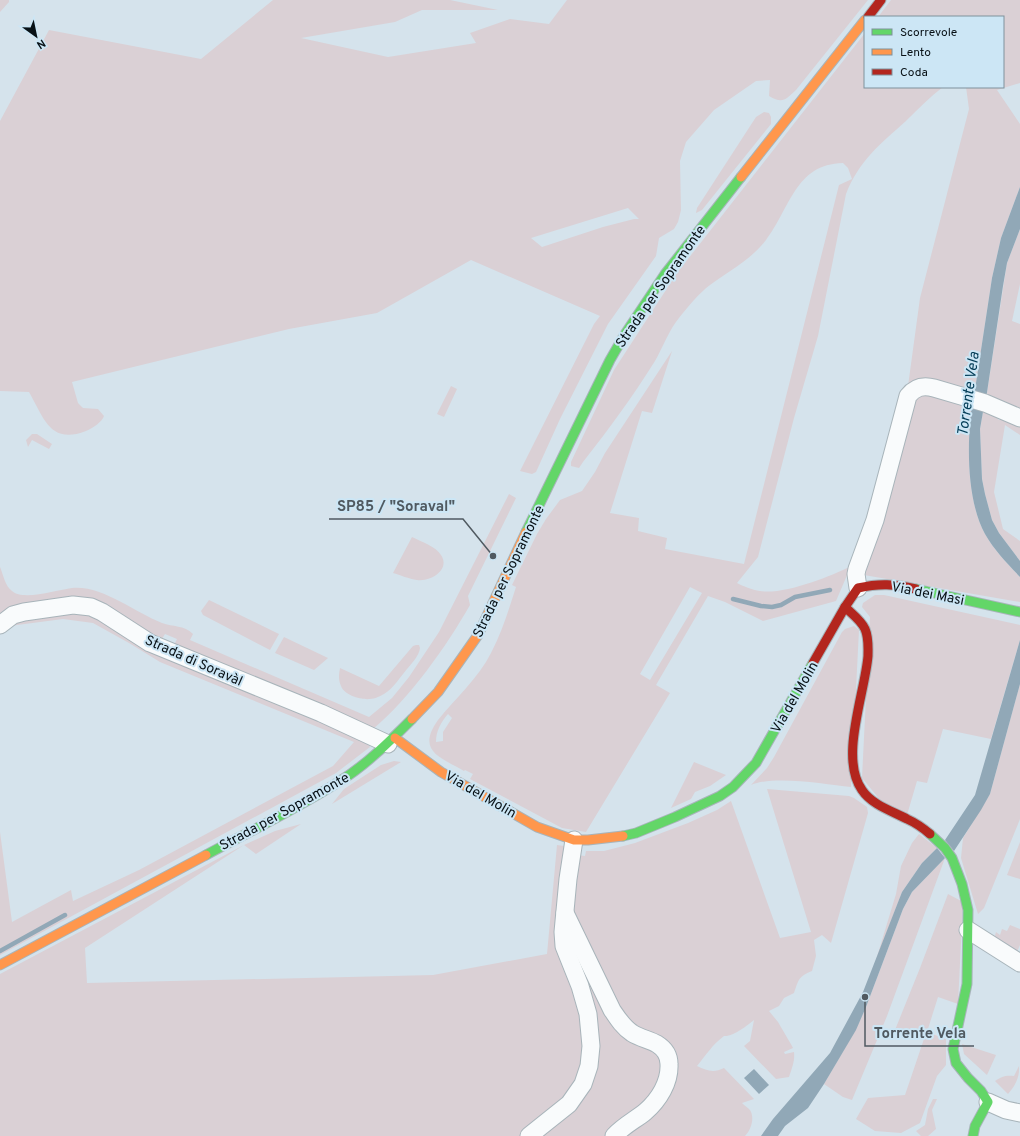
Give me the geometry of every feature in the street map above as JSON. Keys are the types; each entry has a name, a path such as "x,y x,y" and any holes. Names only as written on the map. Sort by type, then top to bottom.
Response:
{"street":[{"path":"869,16 881,0"},
{"name":"Strada per Sopramonte","path":"0,965 341,781 391,741 438,692 478,635 559,464 610,360 625,334 665,274 864,21"},
{"path":"1020,418 979,401 926,386 913,390 908,396 868,544 857,569 856,579 858,588 845,607 864,627 868,643 868,658 853,755 854,773 857,783 862,791 875,804 916,824 941,843 952,857 966,899 968,910 967,984 953,1049 956,1063 981,1091 988,1102 1006,1110 1020,1113"},
{"name":"Via dei Masi","path":"858,588 875,584 897,585 1020,612"},
{"name":"Strada di Soravàl","path":"0,625 13,615 24,612 73,605 91,607 102,612 150,643 391,741"},
{"name":"Via del Molin","path":"391,741 441,772 537,827 574,840 603,839 636,832 675,817 720,796 733,787 756,763 845,607"},
{"path":"528,1136 570,1104 583,1084 589,1066 591,1046 588,1014 580,986 564,946 563,932 568,879 574,840"},
{"path":"565,913 612,1010 622,1025 633,1034 658,1044 666,1051 669,1059 670,1072 667,1083 658,1098 646,1111 620,1129 614,1136"},
{"path":"968,930 1020,963"},
{"path":"973,1136 974,1126 988,1102"}],"shaded area":[{"path":"0,0 9,0 9,2 0,12"},
{"path":"273,0 450,0 498,10 422,10 395,22 301,38 388,57 476,43 470,33 510,19 549,24 567,0 868,0 796,90 784,100 778,100 769,96 770,80 756,81 714,110 686,142 680,161 681,210 678,222 674,229 659,238 656,256 608,324 560,419 536,472 532,474 520,471 594,324 600,316 471,260 377,313 289,329 72,382 78,403 83,408 98,409 104,416 99,423 86,431 74,434 56,432 44,419 29,392 0,391 0,121 49,30 201,59","holes":["628,208 639,219 603,227 542,247 531,238"]},
{"path":"891,0 1020,0 1020,83 1004,88 1004,16 879,16"},
{"path":"864,34 864,88 942,88 871,154 857,172 846,194 818,336 794,418 758,557 737,583 751,589 770,592 793,588 819,580 851,566 836,601 763,621 725,602 708,596 656,685 670,693 586,832 562,828 470,779 473,774 465,770 464,771 439,757 434,752 430,746 429,739 432,731 438,720 480,671 491,653 502,629 516,587 512,585 546,519 560,500 582,491 595,472 605,453 672,351 652,413 642,411 610,513 639,518 638,531 667,538 665,549 744,564 839,185 852,179 848,168 843,163 827,165 814,171 804,180 788,202 774,228 760,247 747,259 706,288 682,314 672,328 655,361 611,425 579,468 571,466 571,462 614,370 677,273","holes":["690,587 702,593 650,680 640,674","448,714 452,718 443,732 443,741 436,742 439,727 443,720"]},
{"path":"966,88 1004,88 997,90 1020,124 1020,187 1001,238 992,278 974,396 908,386 920,298 969,109"},
{"path":"764,112 769,113 771,117 771,124 702,210 696,213 697,208 756,117"},
{"path":"1020,229 1020,284 1012,321 1020,324 1020,415 986,399 1007,263"},
{"path":"451,386 457,389 444,417 437,414"},
{"path":"924,392 972,404 969,453 971,488 974,504 985,534 992,546 1020,577 1020,602 864,575 911,400"},
{"path":"984,406 999,420 1011,418 1020,423 1020,435 1005,425 994,492 1003,529 1020,541 1020,561 999,533 992,520 985,494 982,479 980,429"},
{"path":"32,434 37,434 52,444 49,449 32,440 28,447 26,440"},
{"path":"509,494 516,498 468,596 470,605 439,655 414,687 373,729 173,647 177,639 165,634 160,642 107,609 0,619 0,567 4,580 10,589 17,594 32,595 72,588 83,588 95,591 118,600 162,623 190,631 193,634 190,640 369,717 392,698 409,677 439,632"},
{"path":"412,537 432,547 441,555 443,566 438,574 428,579 417,580 393,573"},
{"path":"875,595 884,595 1020,625 1020,640 991,739 943,729 927,783 917,781 907,815 881,801 862,778 870,617 862,607 863,603"},
{"path":"209,600 279,634 270,650 203,615 201,611"},
{"path":"82,610 367,741 370,747 336,773 0,955 0,832 12,922 71,890 73,901 139,870 333,766 354,742 160,662 93,623 63,619 2,627 29,616"},
{"path":"854,626 859,630 851,787 786,780 761,782 751,785 767,768 774,757 842,632 845,629"},
{"path":"284,637 328,658 314,670 275,653"},
{"path":"419,645 420,648 417,657 388,692 374,698 362,699 349,694 343,689 339,679 340,668 379,686 413,646"},
{"path":"1020,684 1020,819 984,908 978,914 961,858 963,838 990,794"},
{"path":"394,761 401,762 332,804 344,789 381,765"},
{"path":"694,762 726,775 710,786 695,792 691,799 671,808"},
{"path":"767,789 849,796 867,807 868,813 831,943 822,935 814,940 816,956 812,971 800,979 794,993 784,998 779,1006 769,1011 778,1022 793,1048 784,1052 785,1054 794,1052 794,1061 789,1077 776,1079 744,1046 750,1041 754,1020 736,1033 724,1036 720,1039 697,1066 710,1071 724,1068 754,1099 742,1103 750,1110 752,1117 751,1127 745,1136 533,1136 591,1076 567,928 609,1012 673,1064 630,1027 570,909 577,855 585,856 586,851 604,851 635,843 688,823 717,810 731,801 780,938 811,932"},
{"path":"301,824 256,854 244,845 275,831"},
{"path":"919,834 937,848 922,863 902,892 876,960 896,894 901,866 912,843"},
{"path":"1020,842 1020,879 1007,875"},
{"path":"244,845 85,948 87,983 433,975 547,954 557,845 564,846 583,1021 582,1075 569,1097 523,1136 0,1136 0,974"},
{"path":"945,858 887,1016 852,1100 843,1097 824,1084 856,1029 866,1007 903,909 912,892"},
{"path":"948,894 963,902 958,1004 938,997 927,1032 946,1039 946,1065 937,1076 920,1123 901,1133 875,1131 856,1119 868,1098 905,1095 925,1036 895,1030"},
{"path":"1010,925 1020,929 1020,945 1016,954 994,939 996,932 1000,935 1002,929 1007,931"},
{"path":"962,1044 996,1055 987,1075 964,1054"},
{"path":"1019,1066 1019,1074 1013,1088 1008,1094 995,1081 1004,1076 1014,1076"},
{"path":"933,1099 937,1099 932,1110 936,1129 928,1136 921,1136 916,1131 925,1125 928,1109"}],"water":[{"path":"1020,187 1020,229 1007,263 986,399 974,396 992,278 1001,238"},
{"path":"972,404 984,406 980,429 982,479 992,520 999,533 1020,561 1020,577 992,546 979,520 974,504 971,488 969,453"},
{"path":"1020,640 1020,684 990,794 954,851 945,840 975,795"},
{"path":"937,848 945,858 912,892 903,909 856,1030 824,1084 808,1108 785,1126 778,1136 761,1136 773,1119 830,1053 863,992 902,892 922,863"},
{"path":"754,1069 769,1085 759,1094 744,1078"}],"waterway":[{"path":"733,599 761,606 772,607 781,605 795,597 830,590"},
{"path":"0,951 65,915"}],"traffic: fast":[{"path":"526,532 610,360 625,334 665,274 741,177"},
{"path":"916,589 1020,612"},
{"path":"623,836 636,833 675,817 720,796 733,787 756,763 813,663"},
{"path":"206,855 308,801 350,775 378,752 412,719"},
{"path":"930,834 945,848 952,858 962,884 968,910 967,984 953,1049 956,1063 981,1091 988,1102 975,1126 973,1136"}],"traffic: slow":[{"path":"741,177 864,21"},
{"path":"412,719 438,692 478,635 526,532"},
{"path":"395,738 441,772 537,827 574,840 623,836"},
{"path":"0,965 206,855"}],"traffic: jam":[{"path":"869,16 881,0"},
{"path":"813,663 845,607 858,588 873,585 887,585 916,589"},
{"path":"845,607 859,620 863,626 868,643 866,671 855,725 853,743 853,761 856,777 862,790 871,800 916,824 930,834"}],"place":[{"name":"SP85 / \"Soraval\"","path":"493,556"},
{"name":"Torrente Vela","path":"865,997"}]}
